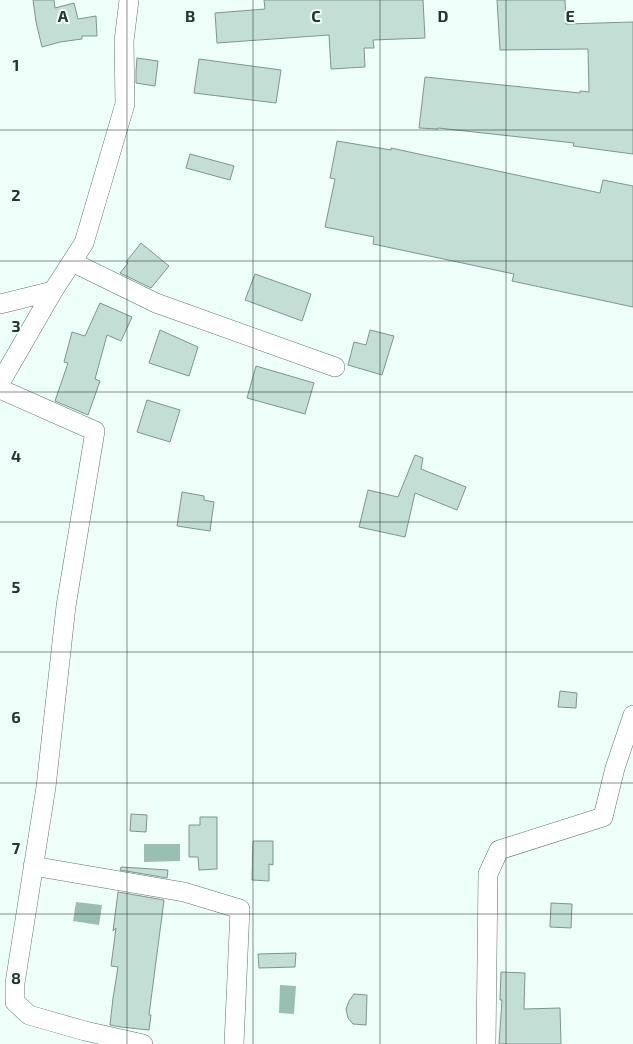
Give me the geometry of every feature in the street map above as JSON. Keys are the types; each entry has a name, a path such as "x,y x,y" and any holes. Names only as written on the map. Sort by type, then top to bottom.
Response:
{"street":[{"path":"0,382 52,291 84,243 125,104 124,41 130,0"},
{"path":"72,262 156,303 335,367"},
{"path":"0,304 52,291"},
{"path":"0,389 96,431 66,606 46,787 15,983 15,1002 29,1015 85,1031 143,1044"},
{"path":"486,1044 488,874 499,850 603,817 615,768 633,715"},
{"path":"33,866 184,892 240,909 234,1044"}],"shaded area":[{"path":"144,844 180,844 180,861 144,862"},
{"path":"76,902 102,905 99,925 73,921"},
{"path":"280,985 296,986 294,1014 279,1013"}],"building":[{"path":"33,0 54,0 55,8 74,3 78,19 96,16 97,36 82,36 82,39 42,47"},
{"path":"264,0 423,0 425,38 373,40 374,48 364,48 365,67 331,69 329,35 217,43 215,13 265,9"},
{"path":"497,0 565,0 566,24 633,22 633,154 573,146 574,143 438,128 419,128 425,77 580,93 580,91 589,92 588,49 500,50"},
{"path":"137,58 158,61 155,86 136,83"},
{"path":"199,59 281,70 276,103 194,93"},
{"path":"337,141 391,150 391,148 600,193 603,180 633,186 633,307 512,281 514,274 373,244 374,237 325,227 335,179 330,178"},
{"path":"190,154 234,166 230,180 186,168"},
{"path":"141,243 169,266 151,288 120,273"},
{"path":"255,274 311,294 302,321 245,300"},
{"path":"100,303 132,317 121,341 107,335 95,379 100,381 88,415 55,401 68,363 64,362 72,332 85,336"},
{"path":"160,330 198,347 189,376 149,363"},
{"path":"370,330 394,336 382,375 348,365 354,342 366,345"},
{"path":"256,366 314,383 305,414 247,398"},
{"path":"147,400 180,410 170,442 137,432"},
{"path":"415,455 423,458 421,469 466,487 457,510 415,493 405,537 359,527 368,490 398,497"},
{"path":"182,492 204,496 204,500 214,502 210,531 177,526"},
{"path":"560,691 577,693 576,708 558,707"},
{"path":"131,814 147,815 146,832 130,831"},
{"path":"200,817 217,817 217,869 199,870 198,857 189,857 189,825 200,825"},
{"path":"253,841 273,841 273,865 269,864 269,881 252,880"},
{"path":"121,867 168,870 167,878 120,870"},
{"path":"118,892 164,900 149,1015 151,1015 149,1030 110,1025 118,967 111,966"},
{"path":"551,903 572,904 571,928 550,927"},
{"path":"296,953 295,967 259,968 258,954"},
{"path":"501,972 525,973 524,1009 560,1008 561,1044 499,1044 502,1000 500,1000"},
{"path":"354,994 367,995 366,1025 353,1024 348,1018 346,1009"}]}
